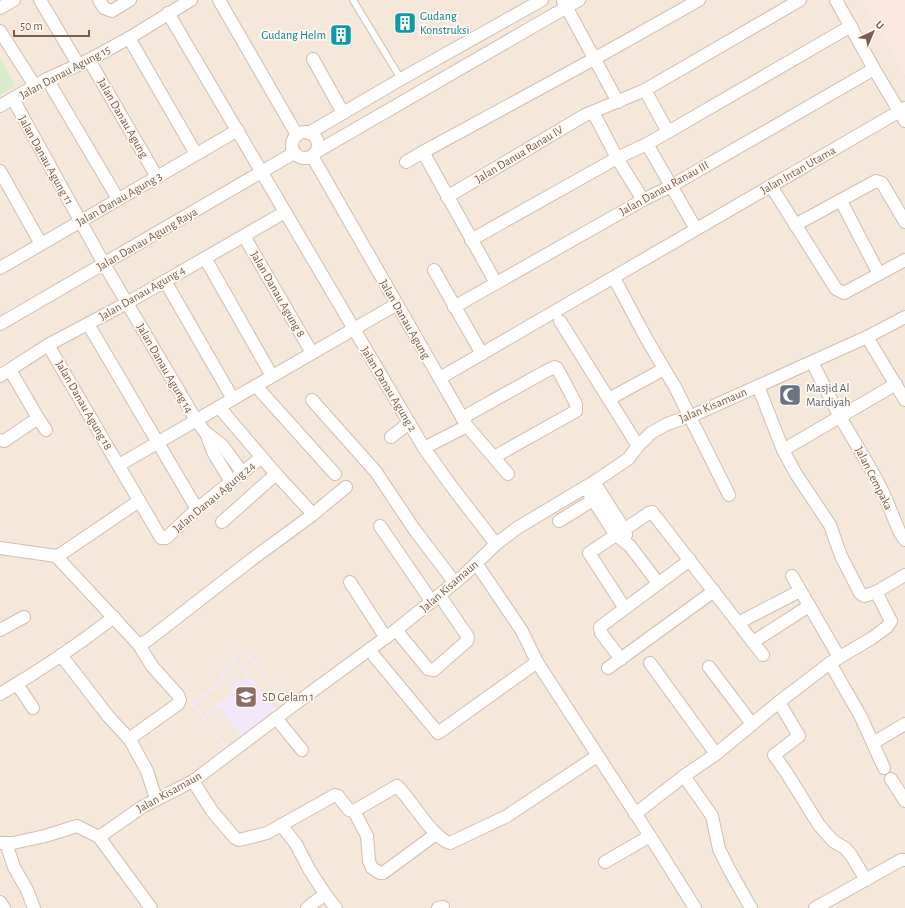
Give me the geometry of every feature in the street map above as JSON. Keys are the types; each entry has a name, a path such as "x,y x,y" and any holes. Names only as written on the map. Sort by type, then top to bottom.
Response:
{"street":[{"path":"0,8 14,0"},
{"name":"Jalan Danau Agung","path":"40,0 83,62 157,177"},
{"path":"99,0 104,8 112,11 130,0"},
{"name":"Jalan Danau Agung 15","path":"0,106 35,86 129,38 168,13 192,0"},
{"path":"219,0 297,135"},
{"path":"309,133 400,79 542,0"},
{"path":"314,154 318,144 313,135 305,132 294,138 292,146 294,153 303,158 314,154 564,4 579,0"},
{"path":"406,162 699,0"},
{"name":"Jalan Danua Ranau IV","path":"447,197 585,115 645,90 800,0"},
{"path":"836,0 852,26 874,69 903,113"},
{"path":"564,4 618,102"},
{"name":"Jalan Danau Agung 2","path":"168,13 424,448 496,544"},
{"path":"471,240 617,158 647,144 852,26"},
{"path":"0,31 35,86"},
{"path":"129,38 196,154"},
{"path":"313,60 342,113"},
{"name":"Jalan Danau Ranau III","path":"454,307 643,200 671,186 874,69"},
{"path":"47,80 118,199"},
{"path":"645,90 668,132"},
{"name":"Jalan Danau Agung 11","path":"13,99 104,264"},
{"path":"593,112 617,158 643,200"},
{"name":"Jalan Intan Utama","path":"440,378 771,186 903,113"},
{"name":"Jalan Danau Agung 3","path":"1,266 238,130"},
{"path":"647,144 696,229"},
{"path":"423,152 496,283"},
{"name":"Jalan Danau Agung Raya","path":"0,324 294,153"},
{"name":"Jalan Danau Agung","path":"314,154 396,304 464,422 508,474"},
{"path":"0,171 41,244"},
{"path":"795,226 876,180 882,183 905,222"},
{"path":"771,186 836,289 840,292 844,293 905,260"},
{"path":"841,201 879,274"},
{"name":"Jalan Danau Agung 4","path":"5,373 48,344 127,303 285,212"},
{"name":"Jalan Danau Agung 8","path":"244,236 312,353"},
{"path":"205,258 272,376"},
{"name":"Jalan Danau Agung 14","path":"104,264 196,420 205,432 213,452 231,482"},
{"path":"434,270 482,354"},
{"path":"614,278 690,416 729,495"},
{"path":"165,280 233,399"},
{"path":"119,465 396,304"},
{"name":"Jalan Kisamaun","path":"99,837 132,813 156,799 193,781 276,718 370,650 436,599 496,544 517,528 590,485 628,458 651,433 667,424 690,416 867,337 905,317"},
{"path":"560,321 638,446"},
{"path":"88,324 197,509"},
{"path":"867,337 905,400"},
{"name":"Jalan Danau Agung 18","path":"48,344 119,465"},
{"name":"Jalan Cempaka","path":"812,362 840,418 883,492 900,533 905,540"},
{"path":"424,448 546,370 555,367 557,368 576,404 576,411 494,457"},
{"path":"609,399 664,369"},
{"path":"5,373 46,430"},
{"path":"783,450 896,384"},
{"path":"256,386 335,474"},
{"path":"758,386 783,450 796,474 830,525 841,556 860,593 864,596 876,592 905,575"},
{"path":"312,400 376,472 414,529 454,583"},
{"path":"219,407 312,515"},
{"path":"0,440 4,441 8,439 38,418"},
{"path":"391,437 409,423"},
{"name":"Jalan Danau Agung 14","path":"205,432 222,445 242,472"},
{"name":"Jalan Danau Agung 24","path":"119,465 139,501 163,539 166,538 197,509 258,460"},
{"path":"222,522 276,474"},
{"path":"590,485 593,500 620,532"},
{"path":"590,485 620,532 658,583"},
{"path":"139,645 148,640 312,515 346,487"},
{"path":"559,521 593,500"},
{"path":"0,548 56,556 67,551 139,501"},
{"path":"624,607 588,552 649,512 652,512 763,655"},
{"path":"380,526 468,638 467,641 434,670 428,669 396,630"},
{"path":"56,556 139,645 152,666 178,695 180,700 178,704 129,739"},
{"path":"621,659 599,630 600,627 624,607 690,560"},
{"path":"476,563 522,631 537,662 695,908"},
{"path":"792,576 809,606 835,660 884,768"},
{"path":"350,582 386,638"},
{"path":"608,668 714,591"},
{"path":"738,623 800,591"},
{"path":"635,814 684,776 716,754 779,702 835,660 872,638 890,624 890,619 876,592"},
{"path":"753,642 809,606"},
{"path":"0,628 24,617"},
{"path":"0,694 61,655 114,617"},
{"path":"370,650 438,733 537,662"},
{"path":"61,655 108,716 129,739 147,770 156,799"},
{"path":"650,663 716,754"},
{"path":"709,667 752,724"},
{"path":"17,684 33,708"},
{"path":"779,702 798,736 774,755 819,825 833,841 845,848 851,855 866,880"},
{"path":"276,718 302,750"},
{"path":"873,743 905,724"},
{"path":"354,811 397,786 436,834 445,842 450,843 462,839 507,816 597,756"},
{"path":"684,776 712,816 720,849 730,871 751,908"},
{"path":"891,779 904,796"},
{"path":"193,781 212,811 237,839 267,833 335,795 338,796 349,810 354,811 367,836 369,861 372,868 380,873 383,873 436,834"},
{"path":"281,825 296,844 309,869 336,908"},
{"path":"34,908 28,890 14,867 3,843 13,843 45,836 76,826 99,837 151,908"},
{"path":"605,862 650,836"},
{"path":"816,908 903,859 905,860"},
{"path":"307,908 325,894"},
{"path":"0,902 4,908"}],"lane":[{"path":"354,0 400,79"}],"shaded area":[{"path":"0,0 862,0 905,74 905,908 0,908"},
{"path":"862,0 905,0 905,74"},
{"name":"SD Gelam 1","path":"245,649 287,703 227,750 191,704 222,679 219,674 233,663 231,659","holes":["244,651 286,703 277,710 235,659","236,662 241,668 235,674 230,667","229,668 239,680 231,686 221,674","241,670 247,678 242,682 236,674","224,680 234,691 204,716 195,705","219,707 242,737 228,748 204,719"]}],"green space":[{"path":"0,57 15,86 0,95"}],"place":[{"name":"Gudang Konstruksi","path":"405,23"},
{"name":"Gudang Helm","path":"341,35"},
{"name":"Masjid Al Mardiyah","path":"790,395"},
{"name":"SD Gelam 1","path":"246,697"}]}
